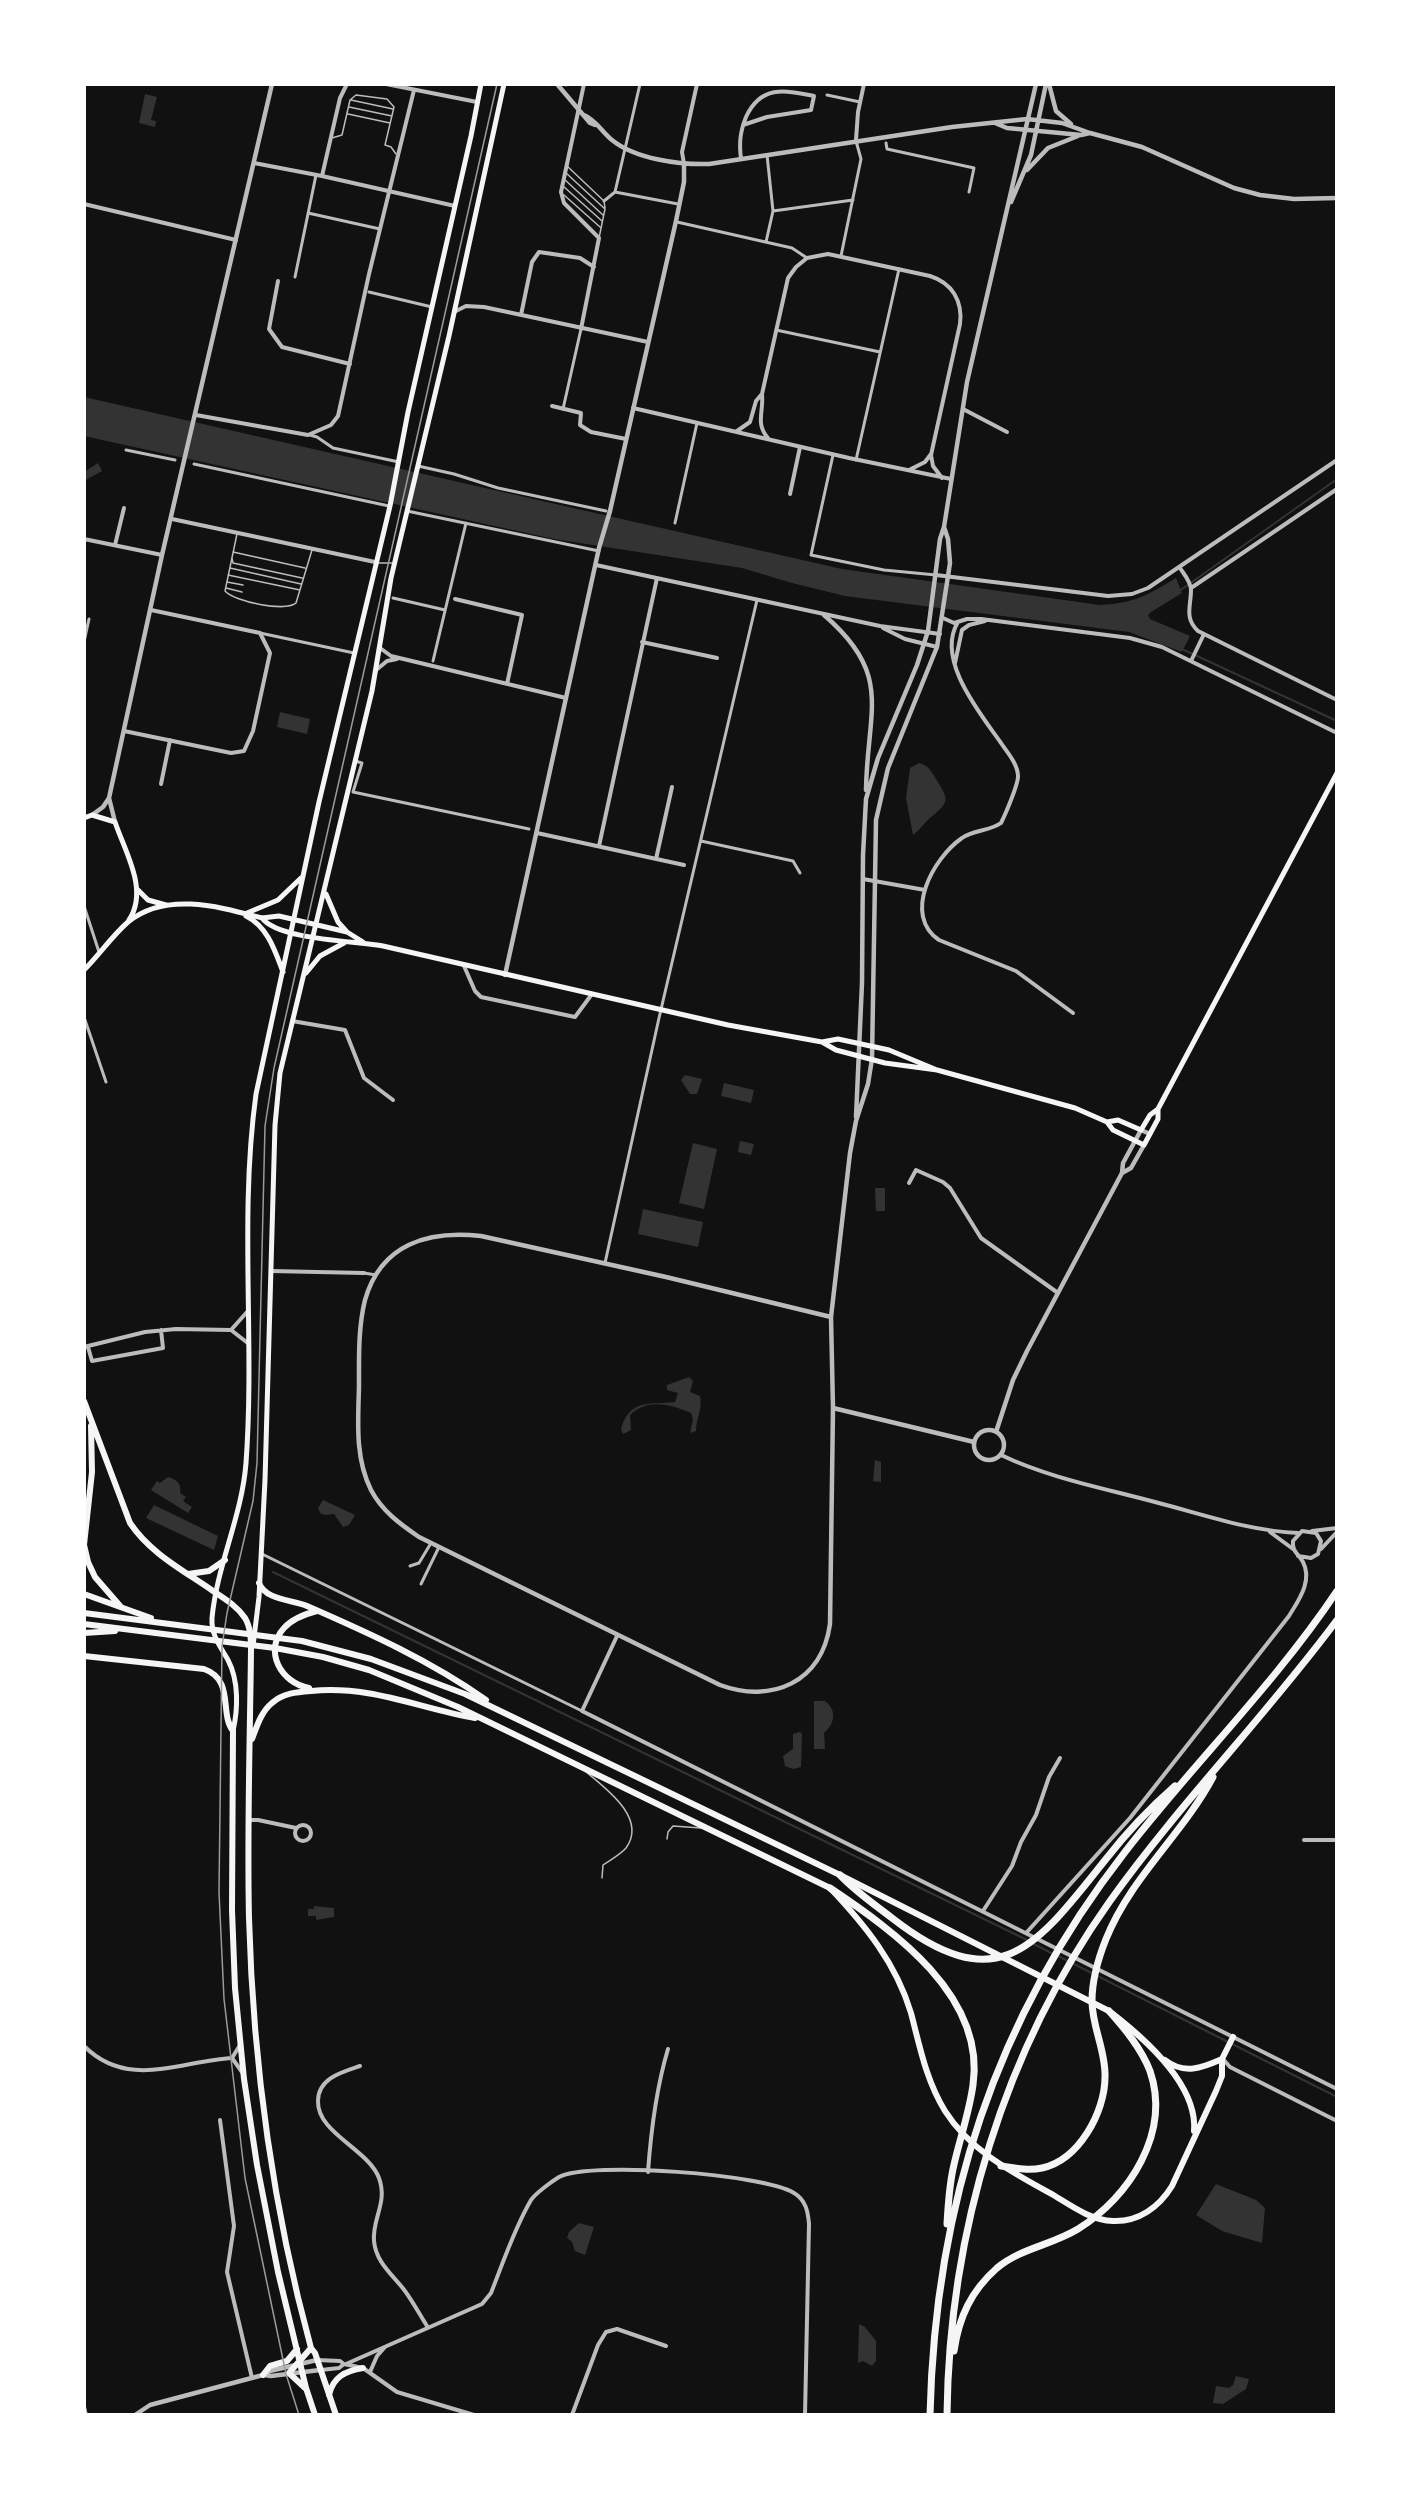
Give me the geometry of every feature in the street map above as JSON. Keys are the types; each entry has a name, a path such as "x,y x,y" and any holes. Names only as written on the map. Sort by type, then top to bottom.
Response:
{"highway":[{"path":"946,2240 968,2153 1003,2056 1038,1985 1063,1941 1123,1855 1281,1665 1337,1591"},
{"path":"947,2415 950,2352 957,2285 969,2221 992,2137 1020,2061 1079,1949 1124,1883 1275,1700 1337,1620"},
{"path":"1001,2166 1033,2169 1051,2165 1071,2152 1090,2126 1102,2100 1106,2076 1093,2008 1094,1982 1100,1957 1114,1922 1129,1895 1198,1805 1220,1764"},
{"path":"840,1875 856,1892 931,1946 960,1958 979,1960 1012,1953 1046,1931 1068,1908 1143,1815 1195,1768"},
{"path":"830,1888 874,1918 925,1964 957,2004 968,2029 975,2057 974,2083 949,2189 946,2240 934,2332 930,2415"},
{"path":"947,2404 959,2326 964,2310 977,2289 997,2268 1016,2255 1080,2228 1102,2211 1124,2188 1144,2157 1152,2133 1155,2112 1153,2082 1136,2044 1109,2011"}],"main road":[{"path":"315,2415 300,2363 267,2215 244,2075 235,1988 232,1910 234,1895 234,1679 212,1626 217,1593 245,1478 249,1344 247,1231 251,1134 260,1074 341,706 390,505 408,412 481,84"},
{"path":"252,1650 260,1583 277,1099 292,1020 317,925 355,761 396,558 454,312 504,84"},
{"path":"1107,1122 1118,1120 1141,1130 1150,1115 1158,1109 1337,773"},
{"path":"84,818 92,815 115,822 138,889 148,900 167,906"},
{"path":"246,914 278,900 302,877"},
{"path":"326,884 326,898 338,922 347,932 363,942 784,1037 822,1042 838,1039 873,1046 937,1070"},
{"path":"84,970 126,924 135,909 138,889"},
{"path":"126,924 141,914 167,906 204,905 262,918 271,915 347,932"},
{"path":"237,912 260,925 272,943 283,972"},
{"path":"262,918 268,925 291,932 344,944 363,942"},
{"path":"301,983 310,966 320,956 344,944"},
{"path":"822,1042 836,1050 858,1056 937,1070 1075,1108 1107,1122 1113,1130 1144,1145 1158,1119 1158,1109"},
{"path":"84,1401 134,1529 154,1551 234,1606 246,1619 249,1628 252,1650 248,1820 249,1918 253,1986 267,2121 282,2223 311,2348 336,2415"},
{"path":"91,1422 92,1472 84,1545 95,1577 121,1607"},
{"path":"187,1574 209,1571 225,1560"},
{"path":"260,1583 267,1593 317,1611 436,1667 494,1706"},
{"path":"84,1594 163,1622"},
{"path":"317,1611 297,1617 284,1628 276,1643 278,1665 288,1680 302,1687 321,1690 378,1693 481,1719"},
{"path":"84,1613 302,1641 372,1659 494,1706 840,1875 1109,2011 1158,2055 1179,2082 1191,2105 1194,2124 1192,2141"},
{"path":"84,1624 300,1652 401,1681 830,1888 871,1934 891,1965 910,2013 926,2072 946,2111 968,2138 1001,2166 1085,2214 1107,2220 1126,2220 1150,2211 1164,2197 1172,2186 1222,2076 1224,2056 1232,2039"},
{"path":"84,1633 143,1631"},
{"path":"84,1656 177,1665 208,1671 222,1687 227,1706 228,1725 233,1731"},
{"path":"251,1743 264,1713 276,1700 287,1694 321,1690"},
{"path":"1158,2055 1180,2068 1191,2070 1224,2056"},
{"path":"306,2388 289,2373 311,2348"},
{"path":"263,2375 270,2366 287,2361 297,2349"},
{"path":"329,2396 333,2383 338,2378 350,2370 363,2368"}],"street":[{"path":"92,815 103,807 109,798 162,555 272,84"},
{"path":"322,176 342,91 347,84"},
{"path":"386,84 477,102"},
{"path":"308,435 331,425 338,416 369,274 391,191 415,84"},
{"path":"557,84 590,123 597,126 626,150 684,164 709,164 856,140 1027,119 1075,127 1142,147 1234,188 1260,195 1294,199 1337,198"},
{"path":"563,409 599,238 564,203 561,192 584,84"},
{"path":"604,201 615,192 640,84"},
{"path":"505,975 599,550 609,516 680,204 684,182 682,152 697,84"},
{"path":"841,256 861,159 856,140 864,84"},
{"path":"866,799 878,758 924,644 932,616 940,539 944,527 963,408 982,311 1036,84"},
{"path":"1008,207 1023,177 1037,130 1047,84"},
{"path":"1047,84 1056,111 1075,127"},
{"path":"741,159 740,139 743,125 753,104 764,94 795,92 814,96 811,110 767,117 743,125"},
{"path":"827,95 860,102"},
{"path":"994,123 1007,128 1081,135"},
{"path":"1023,177 1048,148 1090,133"},
{"path":"886,143 887,149 974,168 969,192"},
{"path":"766,242 773,211 767,155"},
{"path":"254,163 455,206"},
{"path":"295,277 316,175"},
{"path":"615,192 680,204"},
{"path":"773,211 853,200"},
{"path":"84,204 236,240"},
{"path":"308,213 381,230"},
{"path":"676,221 792,248 807,258"},
{"path":"521,315 532,262 539,252 580,258 594,267"},
{"path":"768,438 760,429 759,422 763,403 762,394 788,278 796,267 807,258 823,254 899,269 942,281 951,289 960,305 960,324 932,450 931,461 942,478"},
{"path":"856,460 899,269"},
{"path":"278,281 269,329 282,347 350,364"},
{"path":"369,292 433,307"},
{"path":"454,312 466,306 475,306 648,342"},
{"path":"776,330 880,352"},
{"path":"737,431 750,422 756,401 762,394"},
{"path":"552,406 581,413 580,425 582,427 626,439"},
{"path":"633,408 856,460 951,479"},
{"path":"963,408 1007,432"},
{"path":"196,416 317,437 333,448 399,462"},
{"path":"675,523 697,423"},
{"path":"790,495 800,447"},
{"path":"126,450 176,460"},
{"path":"907,471 925,462 932,450"},
{"path":"833,454 811,555 884,570 1116,596 1141,592 1180,568 1337,460"},
{"path":"194,464 390,505"},
{"path":"417,467 454,474 514,492 606,511"},
{"path":"1191,588 1337,489"},
{"path":"115,545 124,508"},
{"path":"408,510 599,550"},
{"path":"172,519 375,562"},
{"path":"434,661 466,523"},
{"path":"855,1121 868,1084 873,1046 876,820 883,786 937,647 949,576 950,549 944,527"},
{"path":"84,539 162,555"},
{"path":"596,565 824,615 880,626 940,634"},
{"path":"1180,568 1191,588 1188,603 1193,626 1204,634 1337,700"},
{"path":"599,846 657,578"},
{"path":"393,598 446,610"},
{"path":"455,599 522,615 507,684"},
{"path":"605,1263 661,1010 757,600"},
{"path":"150,610 355,653"},
{"path":"824,615 849,638 861,655 868,669 872,689 855,1121 831,1317 833,1408 830,1624 822,1652 809,1670 793,1683 779,1689 762,1693 744,1692 720,1685 431,1543 398,1523 371,1491 362,1468 358,1440 361,1324 365,1302 376,1275 393,1256 422,1238 444,1235 481,1236 831,1317"},
{"path":"943,618 950,622 972,618 1130,638 1162,647 1337,733"},
{"path":"84,642 89,619"},
{"path":"954,665 962,630 969,625 985,621"},
{"path":"958,622 951,646 954,665 983,718 1010,756 1017,769 1018,782 1001,823 974,832 956,843 937,863 925,890 923,919 930,934 948,944 1016,971 1073,1013"},
{"path":"880,626 905,639 937,647"},
{"path":"124,731 231,753 244,751 253,730 270,653 260,633"},
{"path":"1191,661 1204,634"},
{"path":"642,642 717,658"},
{"path":"379,648 387,654 400,658 566,698"},
{"path":"375,671 387,661 400,658"},
{"path":"160,784 170,740"},
{"path":"355,761 362,762 354,792 529,829"},
{"path":"656,859 672,787"},
{"path":"109,798 115,822"},
{"path":"537,833 694,867"},
{"path":"700,841 793,861 800,873"},
{"path":"863,879 925,890"},
{"path":"84,906 99,954"},
{"path":"464,966 475,991 481,997 575,1017 592,994"},
{"path":"84,1017 106,1082"},
{"path":"292,1020 345,1030 364,1078 393,1100"},
{"path":"996,1432 1013,1380 1122,1173 1123,1163 1134,1141 1141,1130 1150,1134"},
{"path":"1122,1173 1131,1168 1144,1145"},
{"path":"909,1183 916,1170 943,1182 955,1195 981,1238 1058,1293"},
{"path":"271,1271 376,1275"},
{"path":"231,1330 247,1312"},
{"path":"161,1330 163,1348 92,1361 85,1348 161,1330 231,1330 249,1344"},
{"path":"833,1408 974,1442"},
{"path":"984,1430 996,1432 1004,1443 1001,1455 995,1459 984,1460 976,1454 974,1442 977,1435 984,1430"},
{"path":"1001,1455 1028,1468 1270,1532 1298,1533 1337,1530"},
{"path":"1298,1556 1311,1558 1337,1530"},
{"path":"1312,1531 1319,1537 1320,1550"},
{"path":"1027,1932 1138,1809 1289,1616 1307,1578 1303,1562 1293,1549 1270,1532"},
{"path":"1293,1549 1293,1541 1298,1533"},
{"path":"410,1566 419,1563 431,1543"},
{"path":"421,1584 439,1547"},
{"path":"261,1553 1027,1932 1232,2039 1337,2089"},
{"path":"582,1711 617,1636"},
{"path":"983,1911 1012,1866 1021,1842 1036,1815 1049,1777 1060,1758"},
{"path":"248,1820 296,1828 302,1825 308,1826 311,1832 310,1838 304,1841 298,1840 295,1834 296,1828"},
{"path":"1304,1840 1337,1840"},
{"path":"232,2058 240,2044"},
{"path":"84,2046 97,2059 126,2068 153,2071 218,2058 232,2058"},
{"path":"648,2172 651,2129 660,2074 668,2049"},
{"path":"1224,2056 1230,2067 1337,2121"},
{"path":"232,2058 244,2075"},
{"path":"360,2067 328,2079 321,2087 318,2108 328,2126 370,2164 378,2175 383,2201 376,2226 376,2249 380,2260 405,2291 427,2326"},
{"path":"219,2121 234,2226 227,2272 252,2378"},
{"path":"263,2375 339,2368 427,2326 482,2304 491,2293 532,2198 559,2177 597,2170 648,2172 762,2181 796,2193 805,2204 808,2224 805,2415"},
{"path":"572,2415 598,2345 606,2332 617,2329 666,2346"},
{"path":"370,2372 377,2356 387,2344"},
{"path":"135,2415 150,2405 317,2360 340,2361 363,2368 389,2389 474,2415"},
{"path":"84,2407 85,2414"}],"lane":[{"path":"330,139 342,135 350,100 358,94 387,99 393,104 393,109 386,145 394,150 398,158"},
{"path":"350,100 393,109"},
{"path":"348,107 392,116"},
{"path":"347,114 390,123"},
{"path":"566,166 604,201 605,209 599,238"},
{"path":"565,172 605,209"},
{"path":"564,179 603,215"},
{"path":"562,185 602,221"},
{"path":"561,192 601,228"},
{"path":"237,533 227,574 225,588 228,595 280,608 292,607 297,603 312,548"},
{"path":"232,552 306,568"},
{"path":"231,557 232,563 303,578"},
{"path":"375,562 390,564 396,558"},
{"path":"229,568 302,584"},
{"path":"227,574 300,590"},
{"path":"226,582 243,585"},
{"path":"225,588 242,592"},
{"path":"579,1767 621,1803 630,1826 630,1837 626,1847 603,1865 602,1878"},
{"path":"667,1839 668,1832 673,1826 714,1831"}],"shaded area":[{"path":"145,94 157,97 151,120 156,121 155,127 139,123"},
{"path":"84,397 842,569 1100,605 1140,598 1176,578 1182,593 1148,615 1150,619 1190,636 1182,652 1129,632 845,596 742,568 554,539 84,436"},
{"path":"98,463 102,471 84,481 84,472"},
{"path":"280,712 310,719 307,734 277,727"},
{"path":"919,763 931,771 944,792 945,801 941,808 913,835 906,798 910,768"},
{"path":"685,1075 702,1079 697,1094 690,1094 681,1080"},
{"path":"724,1083 754,1090 751,1103 721,1096"},
{"path":"740,1141 754,1144 751,1155 738,1152"},
{"path":"693,1143 717,1149 704,1209 679,1203"},
{"path":"875,1188 885,1188 885,1211 876,1211"},
{"path":"643,1209 703,1222 698,1247 638,1234"},
{"path":"689,1377 693,1381 690,1392 700,1396 701,1401 696,1431 690,1433 693,1419 691,1413 659,1404 644,1406 630,1415 631,1430 623,1434 621,1429 630,1412 642,1405 675,1402 678,1393 667,1390 667,1385"},
{"path":"875,1460 881,1462 881,1482 873,1481"},
{"path":"168,1477 178,1483 180,1493 186,1497 183,1501 192,1507 188,1513 151,1490 157,1481 160,1483"},
{"path":"323,1500 355,1515 349,1525 343,1527 334,1514 320,1513 318,1508"},
{"path":"154,1505 218,1536 214,1550 146,1518"},
{"path":"814,1701 825,1701 833,1713 832,1721 824,1733 825,1749 814,1749"},
{"path":"800,1732 802,1734 801,1767 793,1769 785,1766 783,1756 793,1749 793,1734"},
{"path":"314,1906 334,1908 334,1917 316,1920 316,1916 308,1916 308,1909 314,1909"},
{"path":"1216,2184 1256,2200 1265,2208 1262,2243 1222,2231 1196,2215"},
{"path":"579,2223 594,2227 585,2255 575,2251 572,2242 567,2238 569,2232"},
{"path":"859,2324 865,2327 876,2341 876,2361 872,2366 863,2361 858,2363"},
{"path":"1236,2376 1249,2379 1246,2389 1223,2404 1213,2403 1216,2386 1229,2388 1233,2385"}],"waterway":[{"path":"1178,592 1337,479"},
{"path":"1182,649 1337,721"},
{"path":"273,1572 1027,1940"},
{"path":"1032,1943 1053,1954"},
{"path":"1058,1956 1337,2097"}],"tram line":[{"path":"299,2415 286,2374 245,2178 224,1999 219,1892 222,1646 227,1613 253,1501 257,1463 265,1126 274,1068 497,84"}]}
